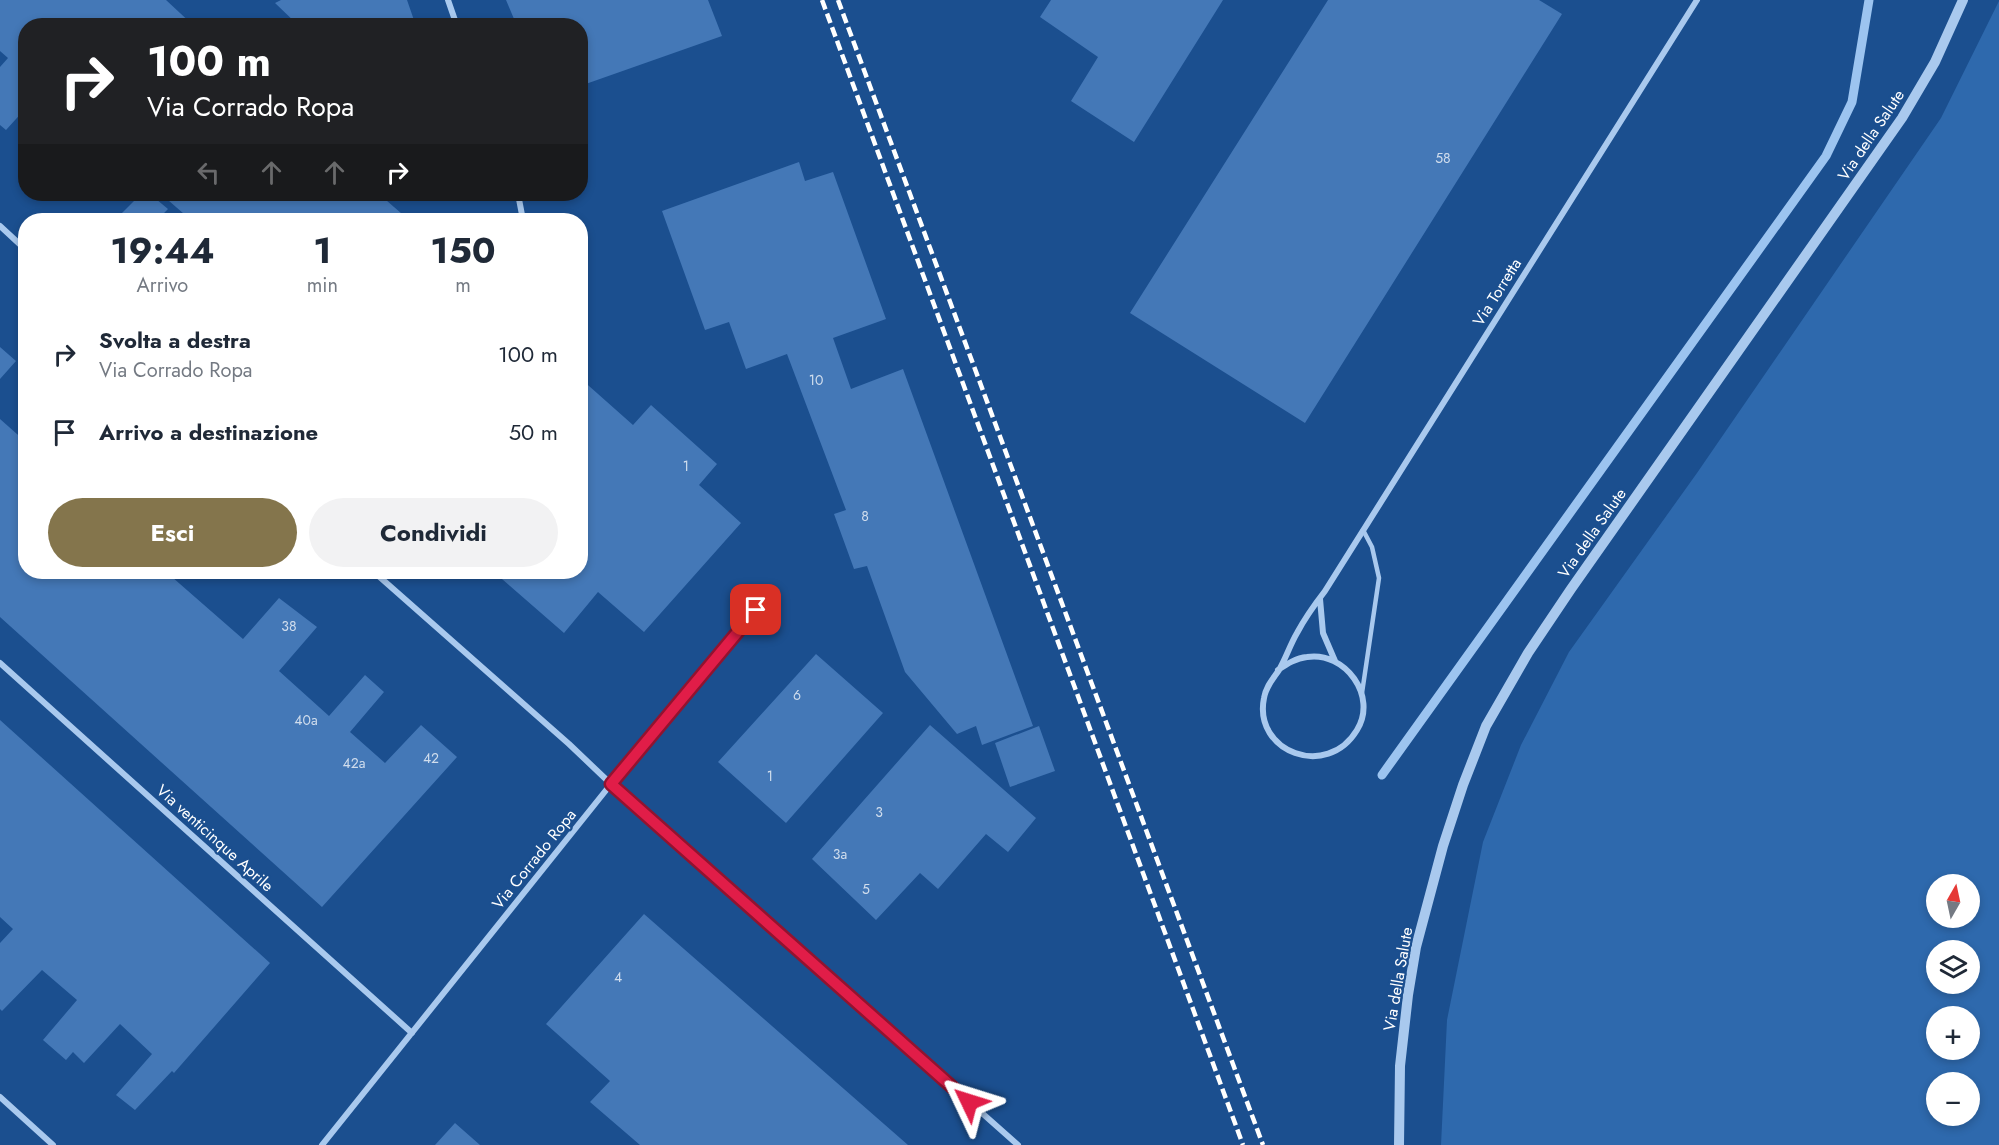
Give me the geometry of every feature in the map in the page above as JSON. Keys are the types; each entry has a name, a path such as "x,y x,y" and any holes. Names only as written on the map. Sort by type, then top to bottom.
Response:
{"street":[{"path":"448,0 454,18"},
{"name":"Via Torretta","path":"1362,693 1364,709 1360,725 1352,739 1340,750 1324,756 1308,757 1292,753 1278,744 1263,715 1263,699 1268,683 1278,670 1297,633 1697,0"},
{"name":"Via della Salute","path":"1399,1145 1400,1066 1416,947 1443,846 1486,726 1528,653 1571,589 1902,118 1935,62 1963,0"},
{"path":"0,226 18,243"},
{"path":"382,579 1018,1145"},
{"name":"Via Corrado Ropa","path":"322,1145 611,784 771,592"},
{"path":"1320,598 1323,633 1335,662"},
{"path":"1278,670 1292,661 1307,657 1322,657 1335,662 1352,675 1362,693"},
{"name":"Via venticinque Aprile","path":"0,663 412,1033"},
{"path":"0,1097 53,1145"}],"lane":[{"path":"1362,693 1379,578 1372,547 1363,530"}],"shaded area":[{"path":"1999,1 1999,1145 1441,1145 1447,1020 1483,842 1521,745 1569,652 1697,473 1941,118"}],"building":[{"path":"0,0 166,0 185,18 18,18 18,117 6,130 0,125 0,67 8,58 0,51"},
{"path":"281,0 407,0 413,18 291,18 275,3"},
{"path":"506,0 708,0 722,36 588,83 588,18 514,18"},
{"path":"1051,0 1223,0 1134,142 1071,101 1098,57 1040,17"},
{"path":"1328,0 1539,0 1562,14 1305,423 1130,313"},
{"path":"799,162 805,181 833,172 886,319 833,338 851,389 903,369 1033,726 982,745 976,726 957,734 905,672 867,566 854,569 834,514 846,510 787,354 746,369 729,322 705,330 662,211"},
{"path":"134,201 158,201 168,209 164,213 122,213"},
{"path":"169,201 387,201 401,213 183,213"},
{"path":"0,347 16,361 0,379"},
{"path":"588,385 633,425 651,405 717,464 699,485 741,523 644,632 598,592 564,633 502,579 588,579"},
{"path":"0,419 18,435 18,579 174,579 243,639 279,598 317,627 279,671 329,716 365,675 384,692 350,732 385,763 421,725 457,757 322,907 0,617"},
{"path":"816,654 883,713 786,823 718,762"},
{"path":"0,720 270,963 174,1073 172,1071 135,1110 116,1095 152,1054 120,1024 84,1063 73,1052 66,1060 43,1040 77,1000 42,970 2,1011 0,1009 0,943 13,929 0,917"},
{"path":"930,725 1036,818 1008,852 986,834 938,889 920,873 876,920 812,859"},
{"path":"1039,726 1055,771 1010,787 995,743"},
{"path":"644,914 908,1145 640,1145 590,1102 610,1081 546,1024"},
{"path":"455,1123 480,1145 435,1145"}],"waterway":[{"path":"1382,775 1826,156 1852,102 1869,0"}],"railway":[{"path":"822,0 1243,1145"},
{"path":"838,0 1263,1145"}],"route":[{"path":"756,610 611,784 969,1102"}]}
